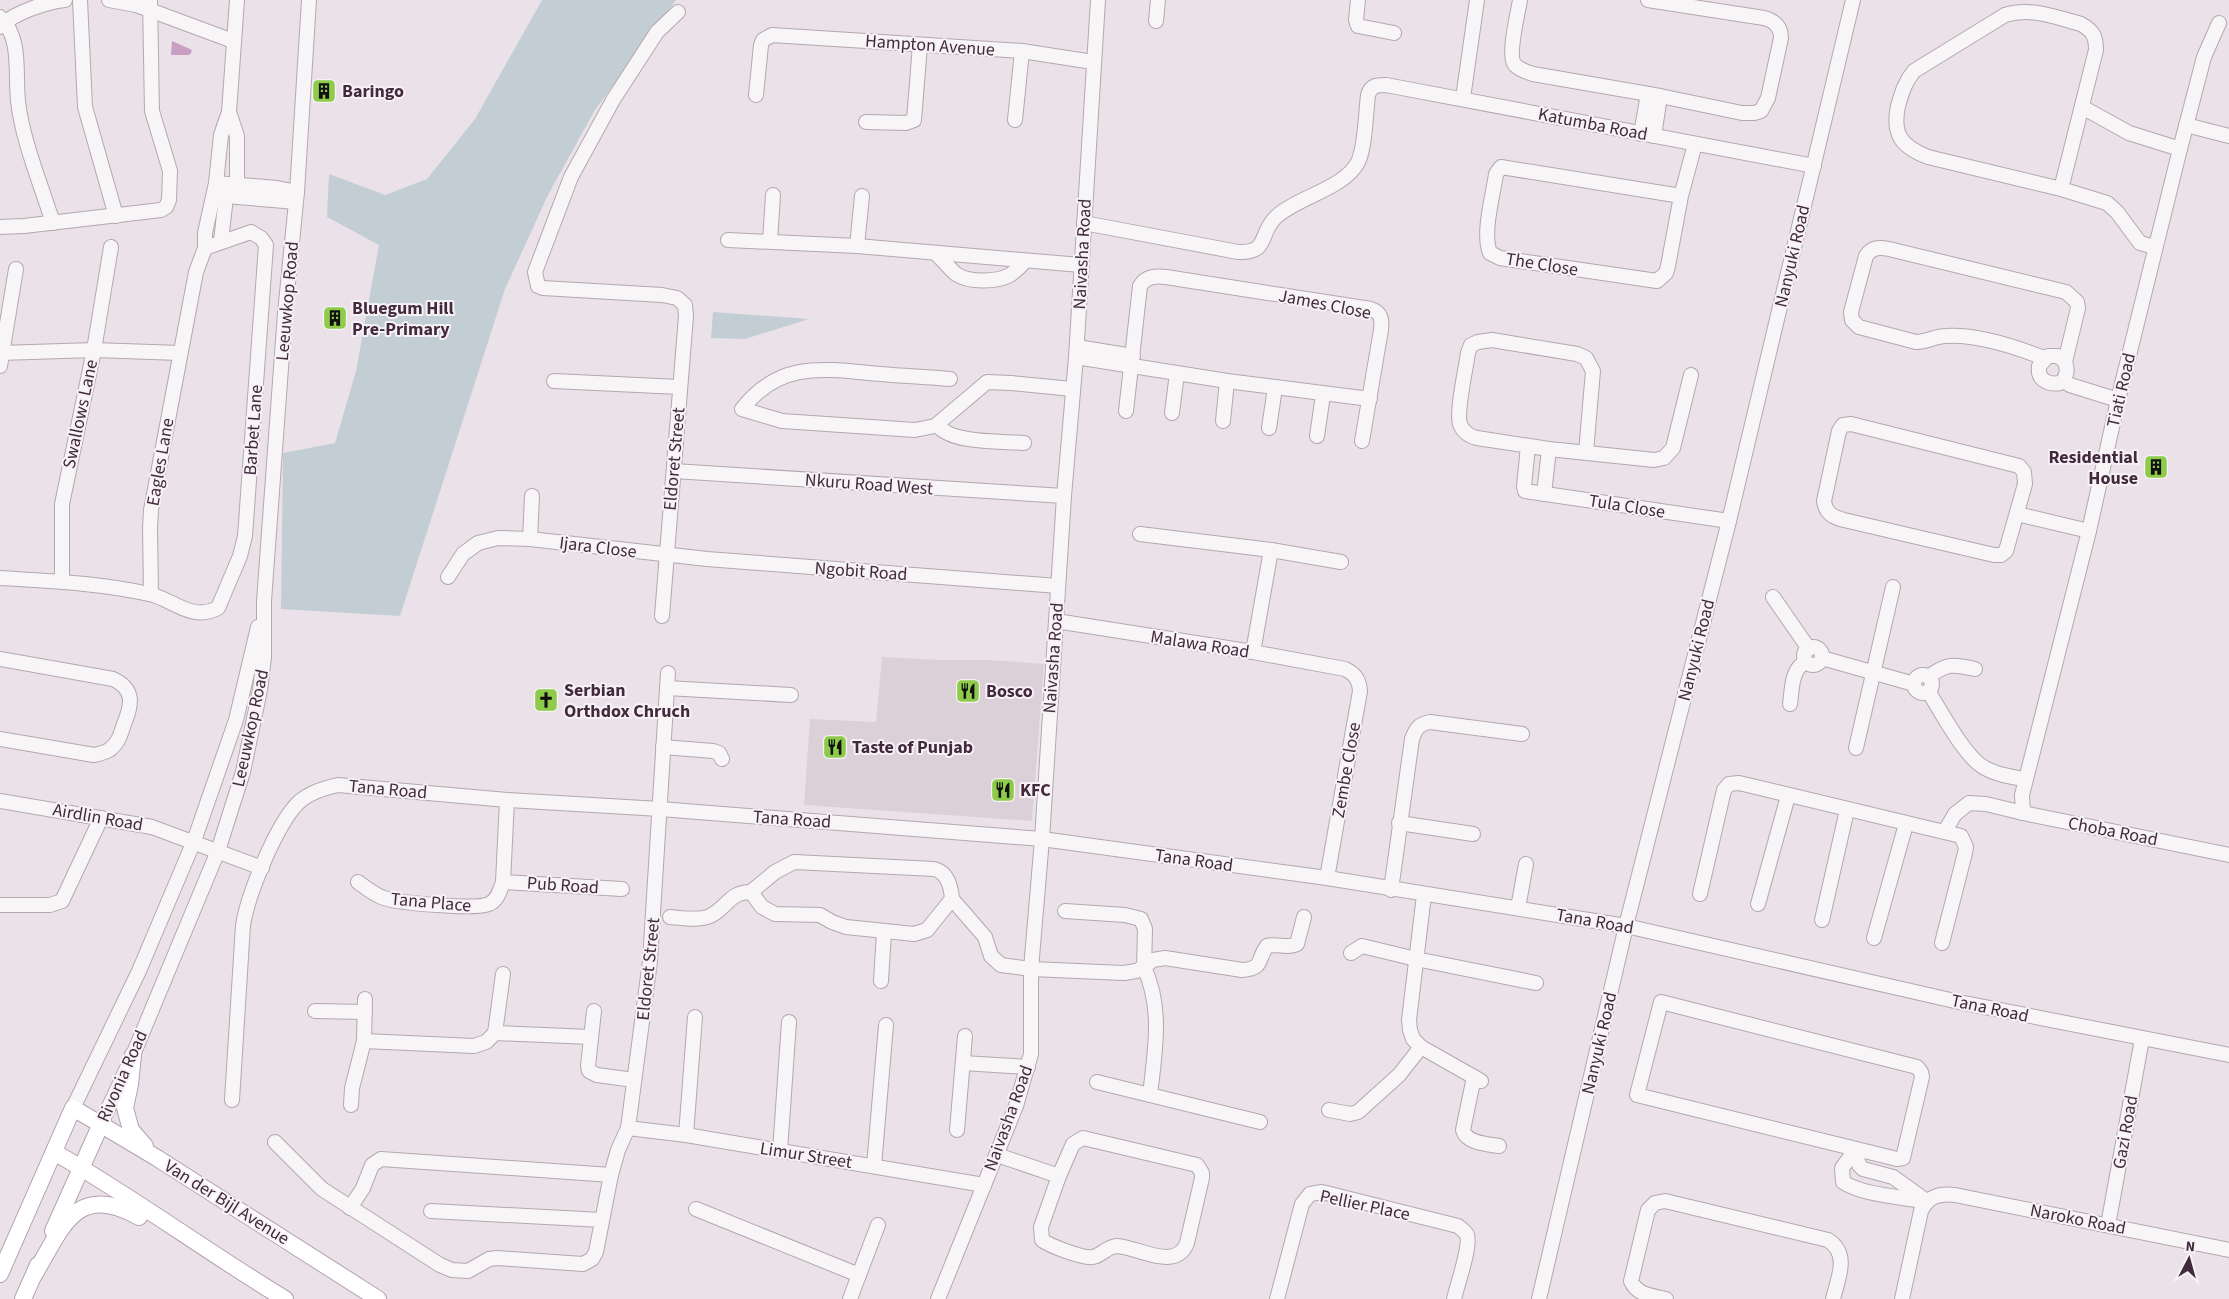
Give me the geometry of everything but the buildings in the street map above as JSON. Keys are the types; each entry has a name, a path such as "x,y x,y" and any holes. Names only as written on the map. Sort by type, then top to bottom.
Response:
{"main road":[{"path":"132,1055 130,1084 125,1108 127,1121 137,1138 157,1158"},
{"name":"Van der Bijl Avenue","path":"73,1108 100,1126 157,1158 378,1299"},
{"name":"Rivonia Road","path":"0,1274 73,1108"},
{"name":"Rivonia Road","path":"23,1299 80,1167 100,1126"},
{"path":"54,1152 80,1167 227,1264 285,1299"},
{"path":"34,1276 69,1220 85,1207 95,1204 113,1204 122,1208 227,1264"}],"street":[{"path":"53,223 22,122 18,101 15,39 2,22 39,6 65,0"},
{"path":"80,0 85,107 116,216"},
{"path":"109,0 150,5 233,41"},
{"path":"221,241 219,192 221,135 228,112 237,0"},
{"name":"Leeuwkop Road","path":"218,851 243,772 260,690 264,657 264,602 285,313 296,197 309,0"},
{"name":"Naivasha Road","path":"938,1299 1016,1106 1028,1067 1032,1041 1031,969 1042,839 1064,496 1076,352 1098,0"},
{"path":"1156,21 1158,0"},
{"path":"1358,0 1356,20 1358,26 1369,30 1394,33"},
{"path":"1463,98 1477,0"},
{"path":"1520,0 1512,51 1514,63 1520,69 1533,74 1654,95 1742,113 1758,112 1763,108 1768,98 1779,51 1781,33 1774,22 1764,18 1648,0"},
{"name":"Nanyuki Road","path":"1539,1299 1626,926 1729,521 1853,0"},
{"path":"0,227 116,216 161,210 168,205 170,171 165,148 152,111 150,5"},
{"path":"2061,190 2096,50 2096,39 2093,32 2081,24 2024,11 2005,15 1914,71 1902,92 1896,119 1897,131 1912,150 1928,157 2061,190 2110,205 2140,242 2155,248"},
{"name":"Eldoret Street","path":"662,616 686,316 683,302 677,298 662,295 542,288 538,286 535,272 571,177 613,100 657,32 678,12"},
{"name":"Tiati Road","path":"2024,783 2035,748 2089,531 2118,400 2186,125 2204,57 2219,24"},
{"name":"Hampton Avenue","path":"756,95 761,45 767,36 777,34 1022,51 1093,62"},
{"path":"866,122 906,124 914,120 920,45"},
{"path":"1015,120 1022,51"},
{"name":"Katumba Road","path":"1084,223 1238,252 1253,252 1258,248 1277,216 1338,181 1355,166 1360,157 1368,94 1371,87 1386,85 1463,98 1814,166"},
{"path":"1648,135 1654,95"},
{"path":"2082,107 2129,133 2180,149"},
{"path":"228,112 237,136 237,185"},
{"path":"2186,125 2229,136"},
{"name":"The Close","path":"1680,196 1501,167 1496,174 1487,247 1490,253 1500,258 1657,281 1666,273 1668,266 1680,196 1695,144"},
{"path":"219,192 237,185 277,188 296,197"},
{"path":"219,192 296,197"},
{"name":"Eagles Lane","path":"151,594 150,519 196,272 205,248 205,232 219,192"},
{"path":"770,241 773,195"},
{"path":"858,246 862,196"},
{"name":"Barbet Lane","path":"151,594 168,603 199,612 218,608 244,546 266,245 261,238 251,232 205,248"},
{"path":"728,240 858,246 1025,262 1081,265"},
{"name":"Swallows Lane","path":"62,582 62,504 94,350 111,247"},
{"path":"2044,358 2014,347 1966,337 1944,336 1925,342 1916,342 1859,327 1852,320 1851,312 1866,256 1876,248 1889,249 2066,292 2077,302 2078,308 2065,362 2067,372 2063,381 2054,384 2042,379 2039,366 2044,358 2058,356 2065,362"},
{"path":"936,254 956,274 987,280 1012,274 1025,262"},
{"path":"16,269 1,358 94,350 180,353"},
{"name":"James Close","path":"1126,411 1140,286 1144,280 1166,277 1371,309 1378,313 1381,321 1362,441"},
{"path":"1586,452 1593,371 1586,358 1577,354 1492,340 1474,343 1468,353 1459,414 1460,424 1469,436 1528,446 1654,460 1668,455 1673,448 1691,374"},
{"path":"1076,352 1133,361 1178,374 1370,400"},
{"path":"950,379 806,369 765,386 751,397 742,409 771,420 794,423 916,430 927,429 937,425 987,382 1011,382 1072,389"},
{"path":"1172,413 1178,374"},
{"path":"554,381 679,388"},
{"path":"1223,421 1227,381"},
{"path":"2063,381 2118,400"},
{"path":"1269,428 1274,388"},
{"path":"1316,436 1323,394"},
{"path":"1846,424 1857,426 2019,466 2025,477 2017,514 2006,551 1998,556 1836,518 1825,509 1824,501 1840,428 1846,424"},
{"path":"937,425 948,434 961,438 1024,442"},
{"name":"Tula Close","path":"1528,446 1524,478 1525,491 1729,521"},
{"path":"1544,494 1549,449"},
{"name":"Nkuru Road West","path":"674,471 1064,496"},
{"path":"530,539 532,496"},
{"path":"2017,514 2089,531"},
{"path":"1140,534 1270,550 1341,562"},
{"name":"Ijara Close","path":"448,578 463,554 478,544 498,538 530,539 666,554"},
{"path":"1253,652 1270,550"},
{"name":"Ngobit Road","path":"666,554 737,562 1058,586"},
{"path":"0,578 62,582 151,594"},
{"path":"1856,748 1893,587"},
{"path":"1773,597 1813,665 1820,662 1822,658 1914,684 1920,692 1942,667 1950,665 1975,669"},
{"name":"Leeuwkop Road","path":"194,841 236,720 264,602"},
{"name":"Malawa Road","path":"1056,621 1253,652 1344,669"},
{"path":"1790,704 1796,671 1807,655"},
{"path":"0,658 113,678 126,687 131,699 131,708 118,741 108,751 102,753 94,755 0,738"},
{"name":"Zembe Close","path":"1327,878 1360,691 1360,682 1344,669"},
{"name":"Eldoret Street","path":"350,1208 440,1265 461,1271 468,1272 489,1259 497,1258 578,1264 588,1263 594,1256 611,1175 618,1150 628,1128 650,961 668,673"},
{"path":"1928,684 1967,751 1979,764 2024,783 2023,813"},
{"path":"667,688 791,695"},
{"path":"1391,890 1399,824 1415,729 1421,723 1441,722 1522,734"},
{"path":"664,747 713,751 719,753 722,759"},
{"path":"1700,894 1726,787 1729,784 1739,783 1961,836 1966,847 1942,943"},
{"name":"Tana Road","path":"262,868 285,818 299,802 324,788 338,785 507,800 660,809 1042,839 1327,878 1391,890 1626,926 1960,1002 2229,1055"},
{"path":"1758,904 1788,796"},
{"name":"Tana Place","path":"358,882 385,898 472,907 494,901 500,892 503,882 507,800"},
{"name":"Airdlin Road","path":"0,801 144,825 194,841"},
{"name":"Choba Road","path":"1945,831 1956,814 1969,803 1986,804 2229,855"},
{"path":"1822,920 1847,810"},
{"path":"0,905 56,904 67,894 101,818"},
{"path":"1399,824 1473,834"},
{"path":"1874,938 1906,824"},
{"path":"194,841 262,868 247,908 243,925 232,1100"},
{"name":"Rivonia Road","path":"73,1108 139,971 194,841"},
{"name":"Rivonia Road","path":"100,1126 218,851"},
{"path":"670,917 708,917 739,893 751,892 784,866 801,861 934,869 945,876 951,890 952,899 985,937 993,959 1001,965 1031,969 1124,973 1136,971 1153,960 1165,958 1250,970 1258,965 1267,946 1273,944 1290,946 1297,944 1304,917"},
{"path":"1518,908 1526,864"},
{"name":"Pub Road","path":"503,882 622,889"},
{"path":"751,892 766,910 775,914 820,915 840,926 914,934 924,932 931,926 952,899"},
{"path":"1424,894 1410,1008 1410,1030 1413,1039 1421,1047 1477,1079 1463,1130 1464,1134 1468,1138 1499,1146"},
{"path":"1065,911 1125,915 1141,919 1145,929 1144,967 1154,994 1157,1028 1150,1095"},
{"path":"881,981 884,932"},
{"path":"1351,953 1362,946 1536,983"},
{"path":"364,1040 474,1046 486,1042 495,1033 503,974"},
{"path":"1661,1002 1917,1067 1922,1077 1902,1158 1897,1159 1856,1150 1637,1095 1661,1002"},
{"path":"315,1011 365,1006 364,1040 352,1088 351,1105"},
{"path":"594,1010 589,1071 596,1075 634,1080"},
{"path":"686,1135 695,1016"},
{"path":"780,1152 789,1022"},
{"path":"874,1166 886,1025"},
{"path":"495,1033 591,1037"},
{"path":"957,1130 965,1036"},
{"name":"Gazi Road","path":"2108,1225 2142,1039"},
{"path":"1329,1110 1350,1114 1358,1112 1398,1075 1421,1047"},
{"path":"963,1063 1028,1067"},
{"path":"1097,1082 1260,1122"},
{"name":"Limur Street","path":"628,1128 686,1135 984,1185"},
{"path":"1083,1138 1197,1165 1202,1172 1202,1178 1185,1248 1175,1257 1165,1257 1115,1246 1093,1257 1087,1257 1046,1243 1042,1240 1040,1231 1059,1176 1073,1144 1083,1138"},
{"path":"276,1142 322,1189 350,1208 363,1188 372,1165 381,1159 611,1175"},
{"path":"1856,1150 1859,1165 1863,1169 1893,1177 1927,1202"},
{"path":"1856,1150 1842,1168 1842,1182 1870,1192 1927,1202"},
{"path":"997,1155 1059,1176"},
{"name":"Pellier Place","path":"1276,1299 1302,1204 1306,1198 1315,1192 1328,1193 1458,1226 1466,1234 1466,1248 1454,1299"},
{"name":"Naroko Road","path":"1927,1202 1941,1194 1955,1195 2229,1250"},
{"path":"1666,1299 1641,1292 1636,1289 1631,1280 1648,1210 1655,1204 1666,1201 1828,1240 1836,1245 1842,1256 1833,1299"},
{"path":"1902,1299 1919,1220 1927,1202"},
{"path":"696,1209 859,1275"},
{"path":"431,1211 602,1220"},
{"path":"850,1299 878,1225"}],"shaded area":[{"path":"542,0 676,0 595,110 548,195 505,289 400,616 281,609 283,453 335,443 356,371 379,245 327,217 329,174 385,195 427,179 475,119"},
{"path":"172,41 192,50 191,53 189,55 171,55"},
{"path":"713,312 809,319 745,339 711,338"},
{"path":"882,657 989,660 1044,664 1032,821 804,805 810,719 876,722"}],"place":[{"name":"Baringo","path":"324,91"},
{"name":"Bluegum Hill Pre-Primary","path":"335,318"},
{"name":"Residential House","path":"2156,467"},
{"name":"Bosco","path":"968,691"},
{"name":"Serbian Orthdox Chruch","path":"546,700"},
{"name":"Taste of Punjab","path":"835,747"},
{"name":"KFC","path":"1003,790"}]}
